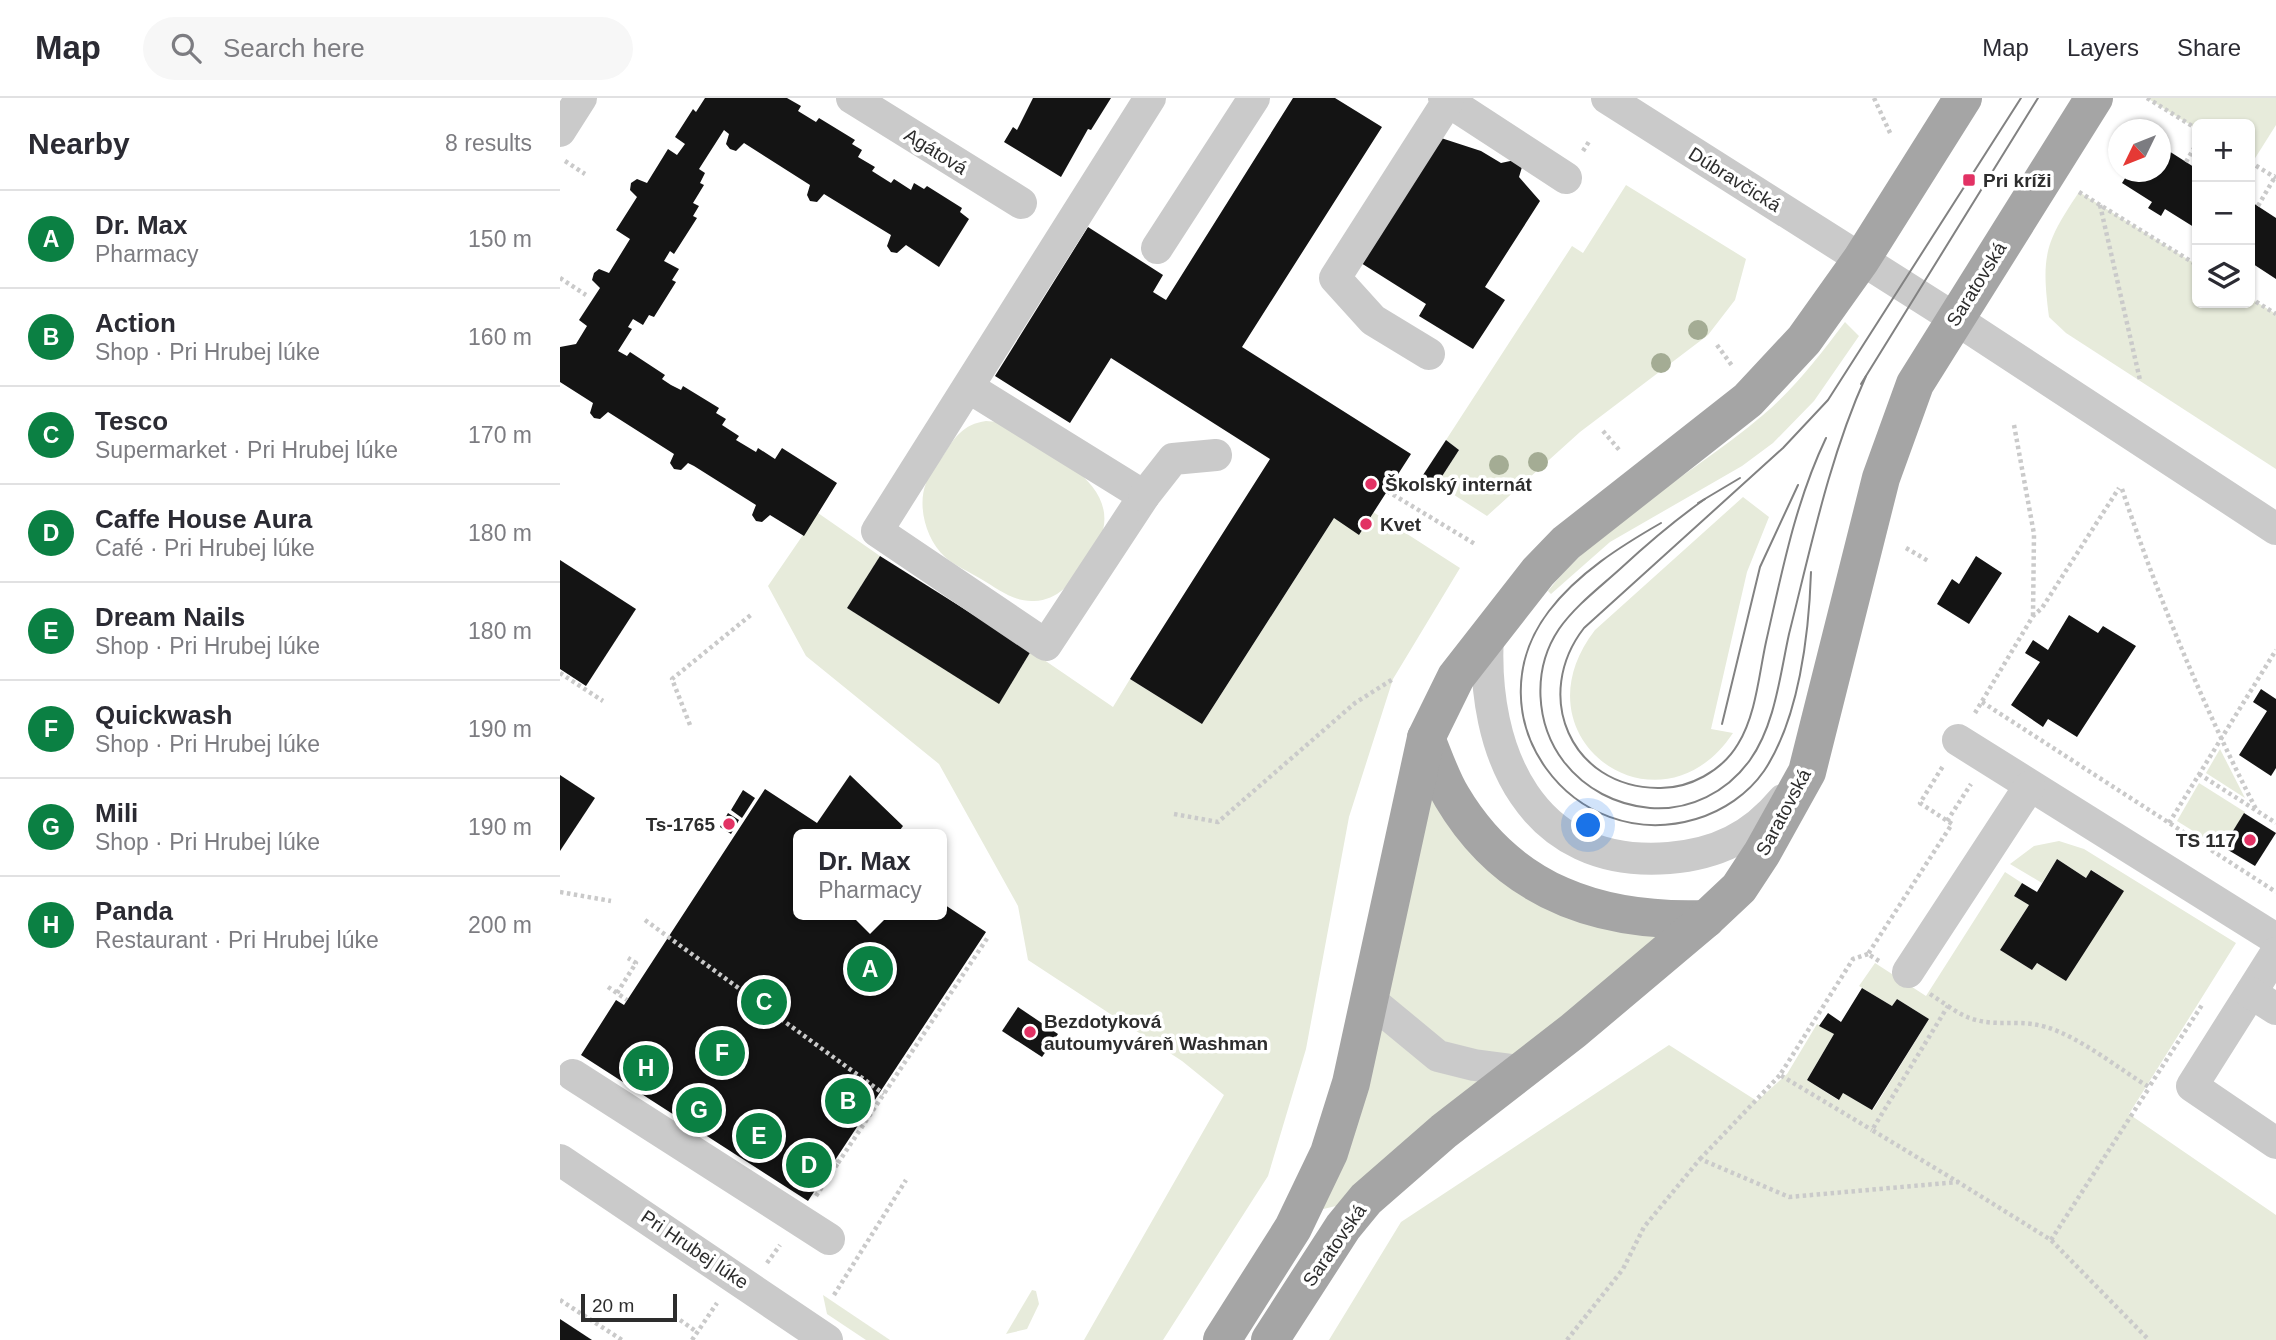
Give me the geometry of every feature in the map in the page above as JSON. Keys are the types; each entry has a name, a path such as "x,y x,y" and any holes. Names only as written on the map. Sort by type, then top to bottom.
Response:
{"main road":[{"path":"1222,1340 1248,1303 1293,1228 1329,1153 1351,1083 1426,738 1456,677 1538,572 1566,543 1748,400 1804,340 1861,260 1963,98"},
{"name":"Saratovská","path":"1270,1340 1343,1227 1366,1199 1444,1131 1706,919 1739,888 1755,865 1784,818 1807,772 1881,478 1915,384 2094,98"},
{"path":"1426,738 1451,796 1476,831 1504,860 1539,885 1609,914 1671,921 1706,919"}],"street":[{"path":"560,131 581,98"},
{"path":"1150,98 877,531 1046,645 1144,496 1173,459 1216,455"},
{"path":"1157,248 1254,98"},
{"name":"Dúbravčická","path":"1607,98 1954,318"},
{"path":"1429,354 1373,320 1335,278 1446,99 1566,178"},
{"name":"Agátová","path":"865,101 1021,203"},
{"path":"1954,318 2276,529"},
{"path":"968,387 1144,496"},
{"path":"1488,634 1486,675 1491,711 1498,744 1511,772 1521,791 1551,824 1589,846 1608,854 1650,859 1694,856 1716,850 1756,828 1807,772"},
{"path":"1958,740 2029,787 2276,939"},
{"path":"1908,972 2029,787"},
{"path":"2276,953 2264,1001 2192,1086 2276,1143"},
{"path":"1368,999 1438,1056 1474,1065 1520,1071"},
{"path":"573,1075 829,1239"},
{"name":"Pri Hrubej lúke","path":"560,1160 827,1340"}],"path":[{"path":"1874,98 1891,135"},
{"path":"2147,98 2192,126"},
{"path":"2186,162 2192,152"},
{"path":"560,157 585,174"},
{"path":"2255,165 2276,177 2258,206"},
{"path":"2079,192 2192,262"},
{"path":"2100,205 2140,380"},
{"path":"560,278 586,295"},
{"path":"2255,301 2276,314"},
{"path":"1717,345 1734,367"},
{"path":"2014,425 2034,534 2033,616 2042,608 2121,488 2156,590 2220,740 2257,811"},
{"path":"1604,431 1621,452"},
{"path":"1387,491 1475,544"},
{"path":"1906,548 1930,562"},
{"path":"690,726 672,679 751,614"},
{"path":"2169,823 2276,650"},
{"path":"560,673 603,701"},
{"path":"1174,814 1218,822 1355,703 1393,679"},
{"path":"1982,702 2276,892"},
{"path":"1947,821 1987,759"},
{"path":"2199,774 2276,823"},
{"path":"560,892 611,901"},
{"path":"645,920 884,1094"},
{"path":"838,1163 988,937"},
{"path":"1567,1340 1623,1269 1644,1227 1700,1160 1780,1075 1853,959 1868,954"},
{"path":"617,993 636,963 628,958"},
{"path":"608,987 627,1000"},
{"path":"2051,1240 2208,994"},
{"path":"1948,1006 1967,1020 2045,1027 2068,1037 2149,1087"},
{"path":"1780,1075 1872,1130"},
{"path":"1700,1160 1789,1197 1958,1182 2051,1240 2149,1340"},
{"path":"834,1294 905,1180"},
{"path":"692,1340 721,1298"},
{"path":"560,1300 622,1340"},
{"path":"680,1320 697,1332"}],"green space":[{"path":"2147,98 2276,98 2276,125 2255,158 2255,119 2192,119 2192,126"},
{"path":"1626,185 1746,259 1735,300 1708,335 1580,432 1487,516 1437,484 1459,450 1446,440 1572,246 1583,253"},
{"path":"2079,192 2192,262 2192,308 2255,308 2255,301 2276,314 2276,469 2066,333 2049,317 2046,264 2048,250 2059,224"},
{"path":"1845,322 1859,336 1814,401 1773,443 1742,466 1610,542 1551,594 1548,591 1596,541 1775,405 1807,371"},
{"path":"986,421 998,422 1065,462 1084,478 1098,495 1104,516 1100,539 1074,578 1057,594 1043,600 1027,601 1006,594 949,560 938,550 928,532 922,502 929,476 960,433 971,425"},
{"path":"1743,497 1769,517 1747,572 1711,729 1733,733 1703,765 1669,779 1635,777 1605,764 1583,739 1571,708 1574,670 1595,630"},
{"path":"1373,512 1460,568 1393,679 1349,817 1306,1049 1268,1176 1163,1340 1084,1340 1224,1095 1182,1061 1028,960 1018,906 939,764 806,656 768,586 818,513 880,556 847,608 999,703 1031,651 1113,707 1130,679 1202,724 1334,518"},
{"path":"1426,738 1522,873 1706,919 1366,1199 1319,1210"},
{"path":"2220,749 2245,798 2206,773"},
{"path":"2199,783 2245,812 2222,849 2177,821"},
{"path":"2059,841 2084,849 2236,943 2129,1114 2276,1215 2276,1340 1329,1340 1401,1222 1669,1045 1757,1101 1787,1074 1817,1024 1834,1034 1807,1080 1838,1100 1843,1093 1873,1110 1929,1019 1897,999 1892,1006 1859,986 1875,963 1926,996 2005,872 2022,883 2014,896 2029,905 2000,950 2032,970 2037,963 2066,981 2123,891 2092,870 2086,878 2057,859 2042,883 2010,864 2034,846"},
{"path":"1032,1290 1036,1291 1039,1304 1027,1329 1006,1334"},
{"path":"823,1295 890,1340 866,1340 827,1314"}],"building":[{"path":"705,98 787,98 801,106 798,111 816,122 819,118 855,140 852,144 862,150 858,157 875,167 872,171 891,183 894,179 911,190 914,183 924,189 927,186 962,208 960,212 969,219 939,267 906,245 897,253 891,252 887,246 891,235 824,194 817,202 810,201 807,195 810,185 744,143 736,151 730,149 726,144 729,134 724,130 699,169 705,173 700,183 704,185 693,203 699,206 693,216 697,218 674,254 670,251 664,261 679,269 672,280 676,282 654,317 649,315 643,325 633,319 628,327 632,329 618,351 627,356 630,352 665,375 662,379 671,385 681,390 683,386 719,408 716,413 726,419 722,425 739,436 736,440 756,452 758,448 775,459 782,448 837,483 804,536 770,515 762,522 756,521 752,515 756,505 688,463 681,470 674,469 670,463 674,454 608,412 600,419 594,418 590,413 593,403 560,382 560,347 576,344 587,326 579,320 600,288 592,280 594,273 599,269 609,273 630,239 616,230 637,197 630,190 631,183 637,179 647,183 668,149 677,155 685,144 675,137 693,109 696,112"},
{"path":"1033,98 1111,98 1091,130 1088,129 1061,177 1004,142 1013,127 1017,130"},
{"path":"1293,98 1335,98 1382,127 1242,347 1411,454 1359,535 1334,518 1202,724 1130,679 1270,459 1111,358 1070,423 995,376 1088,227 1163,275 1153,292 1166,300"},
{"path":"1438,137 1481,151 1501,163 1515,160 1522,167 1519,177 1540,201 1485,287 1505,300 1473,349 1419,316 1426,304 1361,263"},
{"path":"2171,152 2192,166 2192,226 2165,209 2161,216 2148,208 2152,202 2122,183 2171,182"},
{"path":"2255,204 2276,218 2276,279 2255,265"},
{"path":"1446,440 1459,450 1437,484 1423,475"},
{"path":"880,556 1031,651 999,704 847,608"},
{"path":"1976,556 2002,573 1969,624 1937,604 1952,579 1959,584"},
{"path":"560,560 636,609 586,686 560,669"},
{"path":"2069,615 2098,633 2103,626 2136,646 2077,737 2048,719 2043,727 2011,705 2040,662 2025,653 2033,640 2048,650"},
{"path":"2261,689 2276,699 2276,768 2271,776 2239,755 2267,711 2253,702"},
{"path":"560,775 595,798 560,851"},
{"path":"850,775 903,826 901,829 793,829 793,920 947,920 947,906 986,932 808,1201 581,1055 616,1000 624,1005 765,789 817,823"},
{"path":"743,790 755,798 742,818 731,810"},
{"name":"Ts-1765","path":"728,813 739,820 731,834 720,827"},
{"name":"TS 117","path":"2244,813 2276,833 2255,866 2223,847"},
{"path":"2057,859 2086,878 2091,870 2124,891 2066,981 2037,963 2032,970 2000,950 2029,905 2014,896 2022,883 2037,892"},
{"path":"1862,988 1892,1006 1897,999 1929,1019 1872,1110 1843,1093 1839,1100 1807,1080 1834,1034 1819,1026 1828,1013 1841,1022"},
{"name":"Bezdotyková autoumyváreň Washman","path":"1018,1007 1058,1034 1042,1057 1002,1031"},
{"path":"560,1319 592,1340 560,1340"}],"tram line":[{"path":"1826,438 1806,487 1790,538 1753,707 1738,744 1714,770 1693,782 1670,788 1627,784 1602,772 1582,755 1568,733 1561,708 1561,681 1569,654 1584,628 1783,448 1828,400 2021,98"},
{"path":"1861,384 2038,98"},
{"path":"1705,499 1651,541 1580,605 1559,629 1544,661 1540,696 1547,731 1554,747 1572,772 1591,788 1613,799 1637,806 1665,808 1693,803 1706,797 1719,790 1741,771 1758,746 1776,699 1789,634 1831,471 1866,376"},
{"path":"1698,503 1740,478"},
{"path":"1722,724 1760,567 1798,485"},
{"path":"1661,523 1616,551 1573,584 1549,611 1527,652 1521,693 1528,733 1546,768 1574,797 1609,817 1651,825 1696,819 1734,801 1758,779 1776,750 1794,702 1808,622 1811,572"}],"place":[{"name":"Pri kríži","path":"1969,180"},
{"name":"Školský internát","path":"1371,484"},
{"name":"Kvet","path":"1366,524"},
{"name":"Ts-1765","path":"729,824"},
{"name":"TS 117","path":"2250,840"},
{"name":"Dr. Max","path":"870,969"},
{"name":"Tesco","path":"764,1002"},
{"name":"Bezdotyková autoumyváreň Washman","path":"1030,1032"},
{"name":"Quickwash","path":"722,1053"},
{"name":"Panda","path":"646,1068"},
{"name":"Action","path":"848,1101"},
{"name":"Mili","path":"699,1110"},
{"name":"Dream Nails","path":"759,1136"},
{"name":"Caffe House Aura","path":"809,1165"}]}
